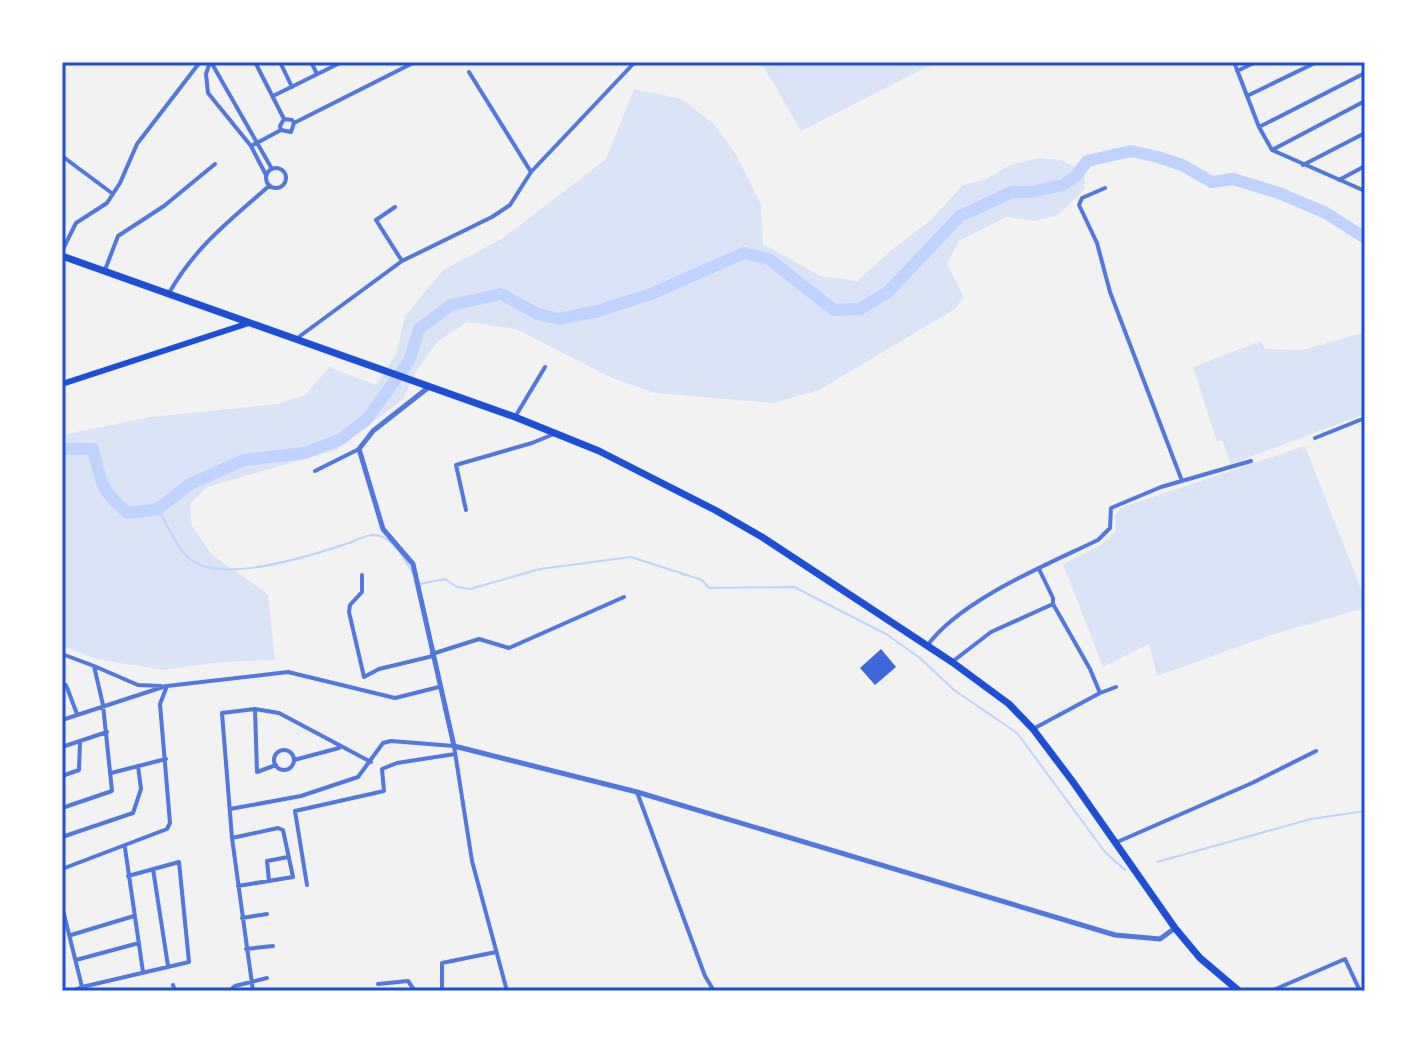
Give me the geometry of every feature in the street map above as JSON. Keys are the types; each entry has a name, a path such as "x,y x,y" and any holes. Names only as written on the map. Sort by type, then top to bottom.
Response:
{"highway":[{"path":"62,254 167,295 555,433 599,451 762,537 997,694 1033,729 1175,928 1200,958 1239,991"}],"main road":[{"path":"62,384 249,323"}],"street":[{"path":"62,254 76,223 107,203 137,144 200,62"},
{"path":"211,62 272,169"},
{"path":"211,62 206,74 208,93 251,146 269,186"},
{"path":"255,62 284,119"},
{"path":"280,62 292,87"},
{"path":"311,62 317,74"},
{"path":"273,96 342,62"},
{"path":"251,146 281,130 291,132 294,123 415,62"},
{"path":"296,339 402,261 510,205 531,172 635,62"},
{"path":"1234,62 1259,127 1272,150 1365,191"},
{"path":"1237,71 1256,62"},
{"path":"1247,96 1317,62"},
{"path":"469,72 531,172"},
{"path":"1259,127 1365,73"},
{"path":"1272,150 1365,101"},
{"path":"281,130 284,119"},
{"path":"284,119 294,123"},
{"path":"1303,165 1365,133"},
{"path":"62,156 113,194"},
{"path":"104,272 118,236 164,206 215,164"},
{"path":"1339,180 1365,166"},
{"path":"266,175 272,169"},
{"path":"269,186 280,188 286,180 282,170 272,169"},
{"path":"167,295 185,264 269,186"},
{"path":"1105,188 1082,198 1079,205 1097,243 1110,292 1182,481"},
{"path":"395,207 376,220 402,261"},
{"path":"515,417 545,367"},
{"path":"315,471 359,449 373,431 425,385"},
{"path":"1315,438 1365,418"},
{"path":"466,510 456,465 532,443 555,433"},
{"path":"359,449 383,529 413,564 455,750 472,861 507,991"},
{"path":"927,646 937,632 967,609 1098,540 1110,528 1111,508 1182,481 1251,461"},
{"path":"1039,569 1053,604 1100,693"},
{"path":"362,575 362,592 350,605 349,612 364,677 379,669 479,639 509,648 624,597"},
{"path":"952,662 991,632 1053,604"},
{"path":"62,654 138,685 167,686 288,672 395,698 439,687"},
{"path":"62,808 112,791 107,732 94,666"},
{"path":"62,684 66,685 77,714"},
{"path":"62,720 167,686"},
{"path":"62,869 166,832 166,759 160,704 167,686"},
{"path":"1033,729 1116,687"},
{"path":"253,991 232,838 222,713 255,709 279,713 371,762"},
{"path":"255,709 257,772 276,765 286,770 294,760"},
{"path":"62,747 107,732"},
{"path":"62,776 79,770 80,741"},
{"path":"230,809 301,796 358,777 383,743 391,741 455,750 637,792 1115,935 1160,939 1175,928"},
{"path":"294,760 342,747"},
{"path":"307,885 295,811 384,791 382,769 455,750"},
{"path":"1115,843 1252,783 1316,751"},
{"path":"276,765 276,756 281,752 290,753 294,760"},
{"path":"111,773 166,759"},
{"path":"62,837 133,813 141,789 138,766"},
{"path":"637,792 705,976 714,991"},
{"path":"232,838 281,829 285,832 293,877 238,886"},
{"path":"125,847 143,972"},
{"path":"269,881 267,861 289,857"},
{"path":"72,991 189,962 179,862 128,876"},
{"path":"153,869 168,966"},
{"path":"62,906 82,987"},
{"path":"242,918 267,914"},
{"path":"70,935 134,916"},
{"path":"76,960 139,943"},
{"path":"246,949 273,946"},
{"path":"438,991 442,989 442,963 496,952"},
{"path":"1271,991 1345,959 1360,991"},
{"path":"229,991 235,986 267,978"},
{"path":"378,984 408,981 415,991"},
{"path":"173,985 175,991"}],"shaded area":[{"path":"761,62 937,62 801,131"},
{"path":"634,89 682,99 714,124 737,156 761,204 763,244 820,276 857,281 931,220 963,185 986,179 1010,165 1039,158 1061,160 1085,172 1084,190 1058,215 1034,221 1007,217 959,241 947,264 964,297 955,309 819,390 773,403 655,393 612,378 516,329 467,322 437,342 417,370 403,399 336,450 207,487 190,504 191,524 212,555 268,594 275,660 221,662 162,670 97,659 62,646 62,435 151,417 277,404 305,395 329,367 376,385 396,354 405,316 443,270 503,238 606,159"},
{"path":"1365,332 1365,414 1231,464 1222,440 1217,442 1193,367 1261,341 1265,349 1303,350"},
{"path":"1305,446 1365,599 1365,608 1271,635 1157,676 1149,644 1103,667 1063,564 1101,545 1116,531 1115,516 1120,508"}],"building":[{"path":"881,649 896,667 875,685 860,668"}],"waterway":[{"path":"62,449 93,449 103,485 128,513 158,509 190,484 244,460 305,453 341,439 367,419 409,361 419,329 451,305 501,294 538,314 559,319 598,311 651,294 744,253 769,259 834,310 860,309 888,292 960,216 1012,192 1031,192 1063,185 1076,176 1087,161 1131,151 1182,165 1212,182 1233,179 1279,193 1326,213 1365,238"},
{"path":"158,509 186,555 205,567 245,569 267,566 376,535 395,546 412,572"},
{"path":"420,584 445,579 457,587 470,589 540,569 631,557 702,580 709,588 794,587 886,634 920,658 954,690 1017,733 1105,852 1125,870"},
{"path":"1157,862 1311,819 1365,811"}]}
